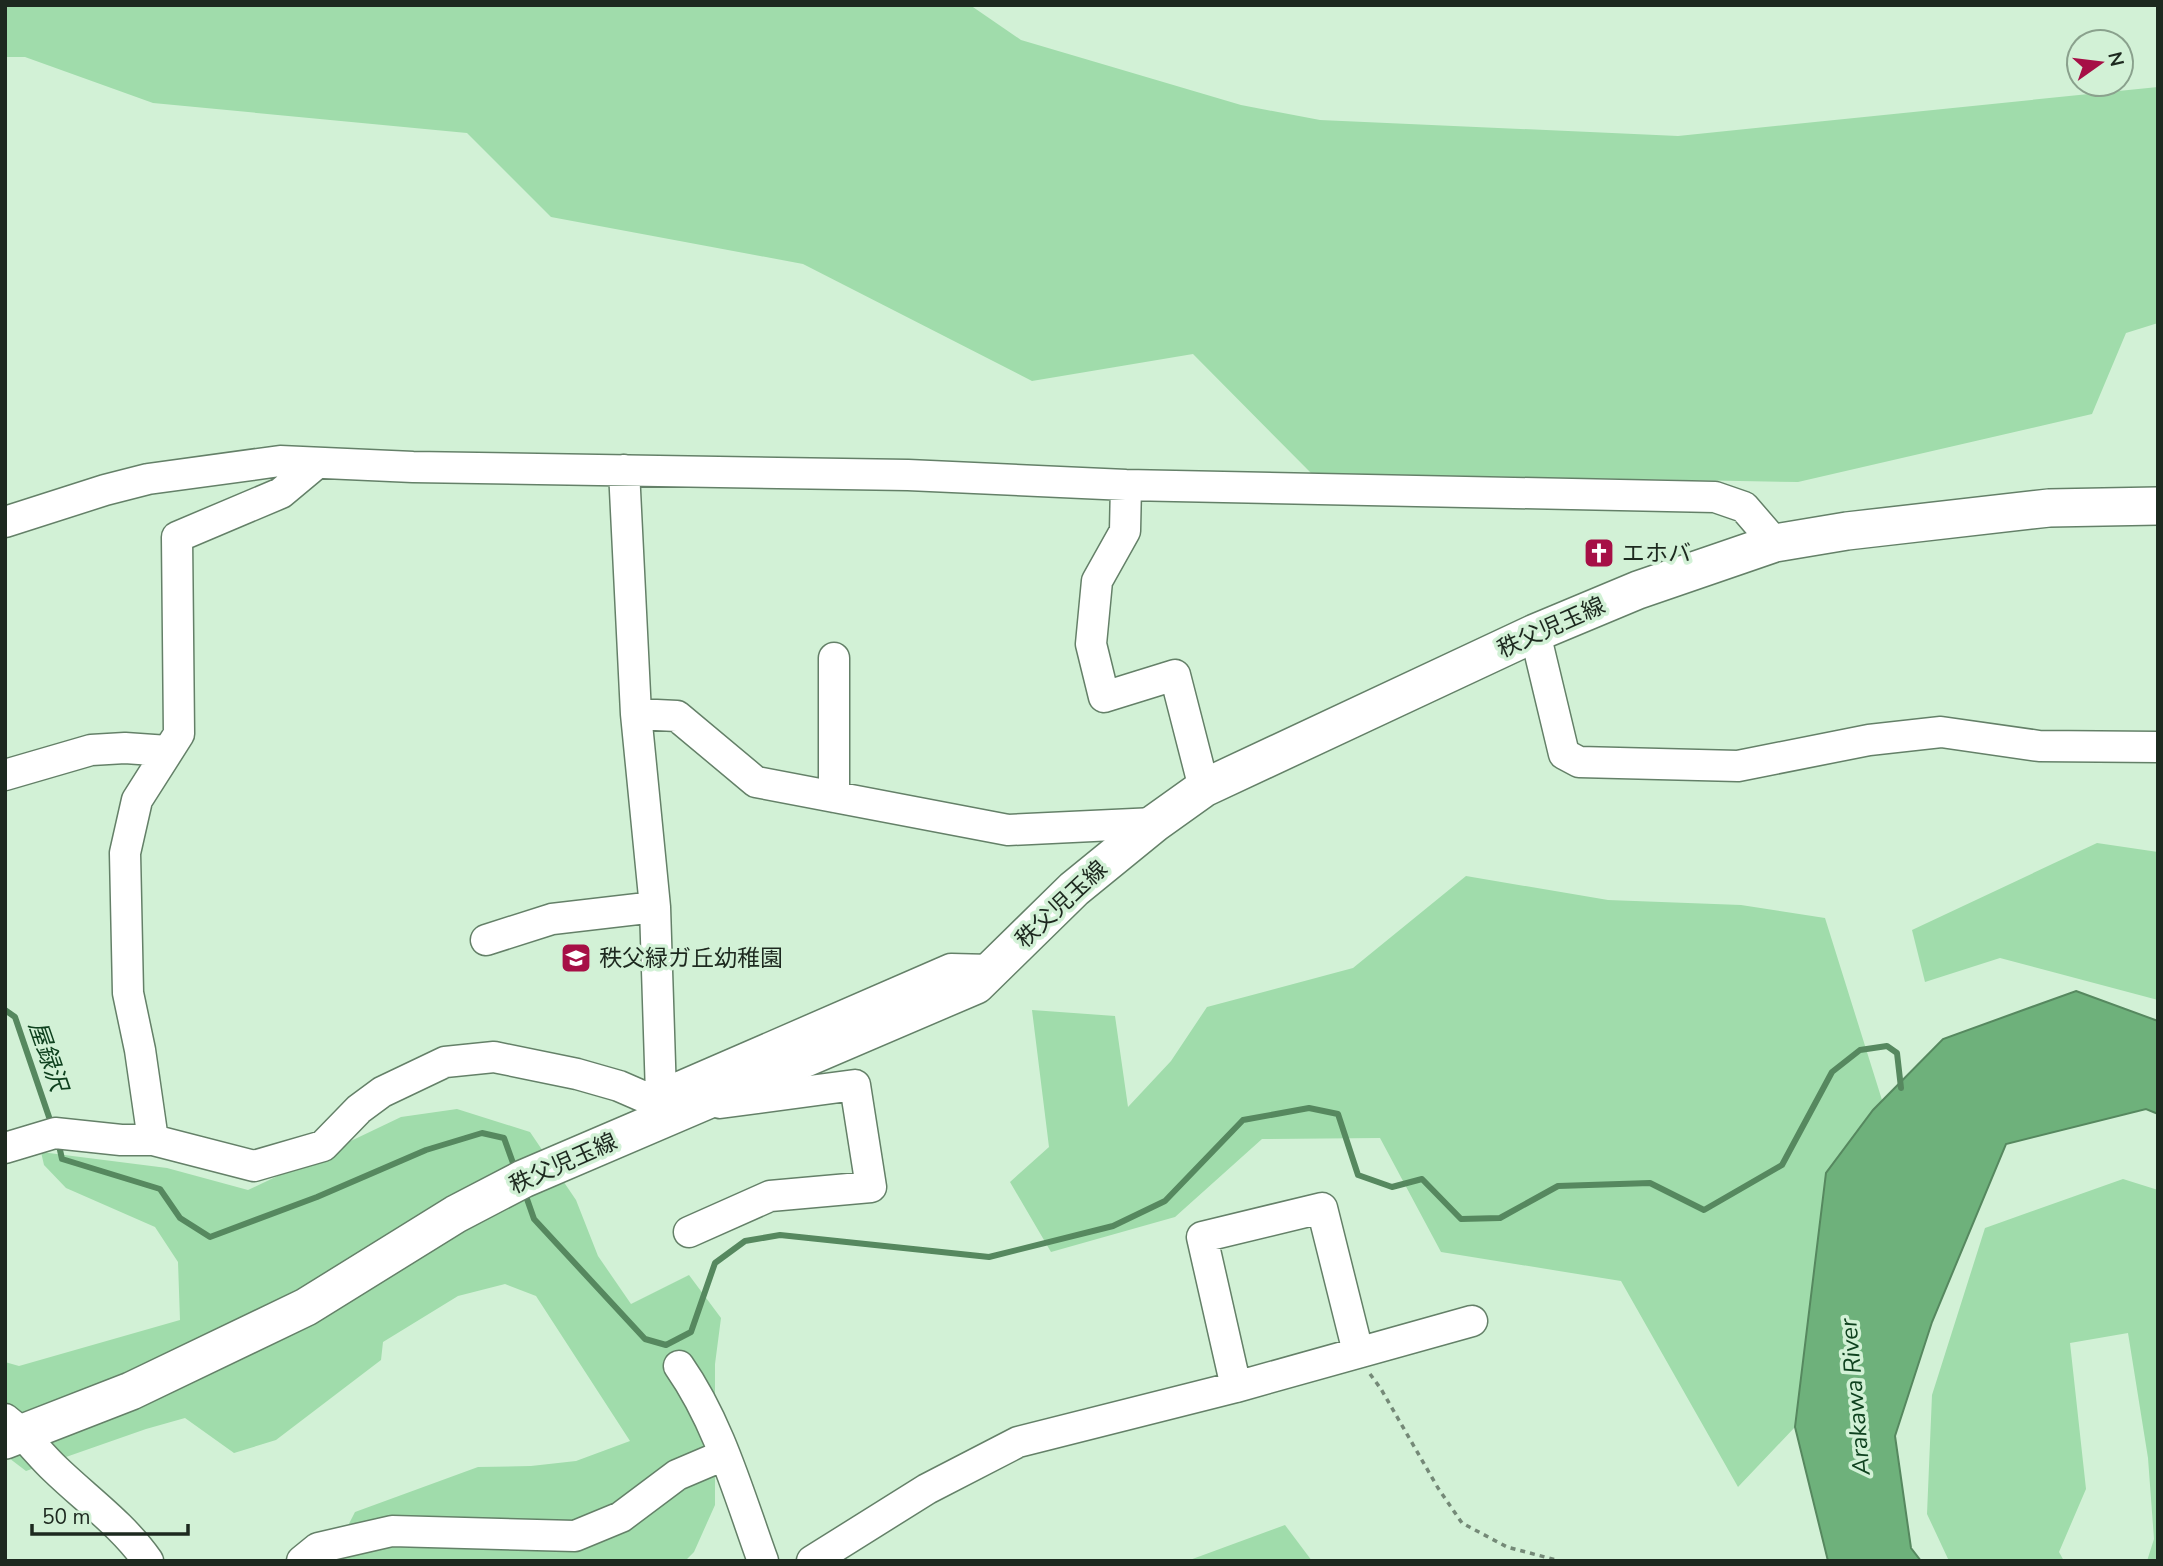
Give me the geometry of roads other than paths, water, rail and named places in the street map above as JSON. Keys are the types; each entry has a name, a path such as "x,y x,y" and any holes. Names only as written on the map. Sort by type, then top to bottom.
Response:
{"main road":[{"name":"秩父児玉線","path":"11,1431 131,1391 306,1307 456,1214 523,1179 976,985 1074,889 1155,823 1204,788 1535,633 1638,590 1775,543 1847,531 2049,508 2158,506"}],"street":[{"path":"5,522 148,479 280,461 412,467 908,475 1126,485 1715,497 1744,507 1775,543"},
{"path":"153,1140 141,1049 128,993 125,853 137,800 179,734 177,537 281,493 317,463"},
{"path":"624,470 636,714 655,907 661,1096"},
{"path":"1126,485 1125,531 1097,581 1091,643 1104,697 1175,675 1204,788"},
{"path":"1535,633 1564,754 1579,762 1738,766 1869,740 1941,732 2039,746 2158,747"},
{"path":"834,658 834,797"},
{"path":"636,714 677,716 756,782 1008,830 1155,823"},
{"path":"5,775 91,750 125,748 168,751"},
{"path":"486,940 552,919 655,907"},
{"path":"5,1148 55,1133 121,1140 153,1140 254,1166 323,1146 359,1109 382,1092 445,1062 494,1057 577,1074 642,1096 661,1096 951,969 991,970"},
{"path":"689,1232 770,1196 871,1187 855,1085 695,1106"},
{"path":"1236,1387 1202,1237 1322,1208 1345,1356"},
{"path":"812,1561 927,1489 1018,1442 1236,1387 1472,1321"},
{"path":"679,1366 696,1390 724,1455 763,1561"},
{"path":"11,1431 135,1543 148,1561"},
{"path":"302,1561 318,1548 391,1531 575,1536 621,1517 677,1475 724,1455"}],"water":[{"name":"Arakawa River","path":"2076,991 2158,1021 2158,1114 2146,1109 2006,1144 1932,1322 1895,1436 1911,1548 1921,1561 1828,1561 1795,1427 1826,1173 1873,1110 1943,1039"}],"waterway":[{"name":"屋録沢","path":"5,1010 15,1017 49,1117"},
{"path":"527,1199 534,1219 645,1339 666,1345 691,1332 715,1263 745,1241 780,1235 989,1257 1113,1226 1165,1201 1243,1120 1309,1108 1338,1114 1358,1175 1392,1187 1422,1179 1461,1219 1500,1218 1558,1186 1650,1183 1704,1210 1782,1165 1832,1072 1860,1050 1887,1046 1897,1053 1901,1088"},
{"path":"60,1150 62,1159 160,1189 180,1218 210,1237 317,1197 426,1150 482,1133 504,1138 513,1163"}],"place":[{"name":"エホバ","path":"1599,553"},
{"name":"秩父緑ガ丘幼稚園","path":"576,958"}]}
